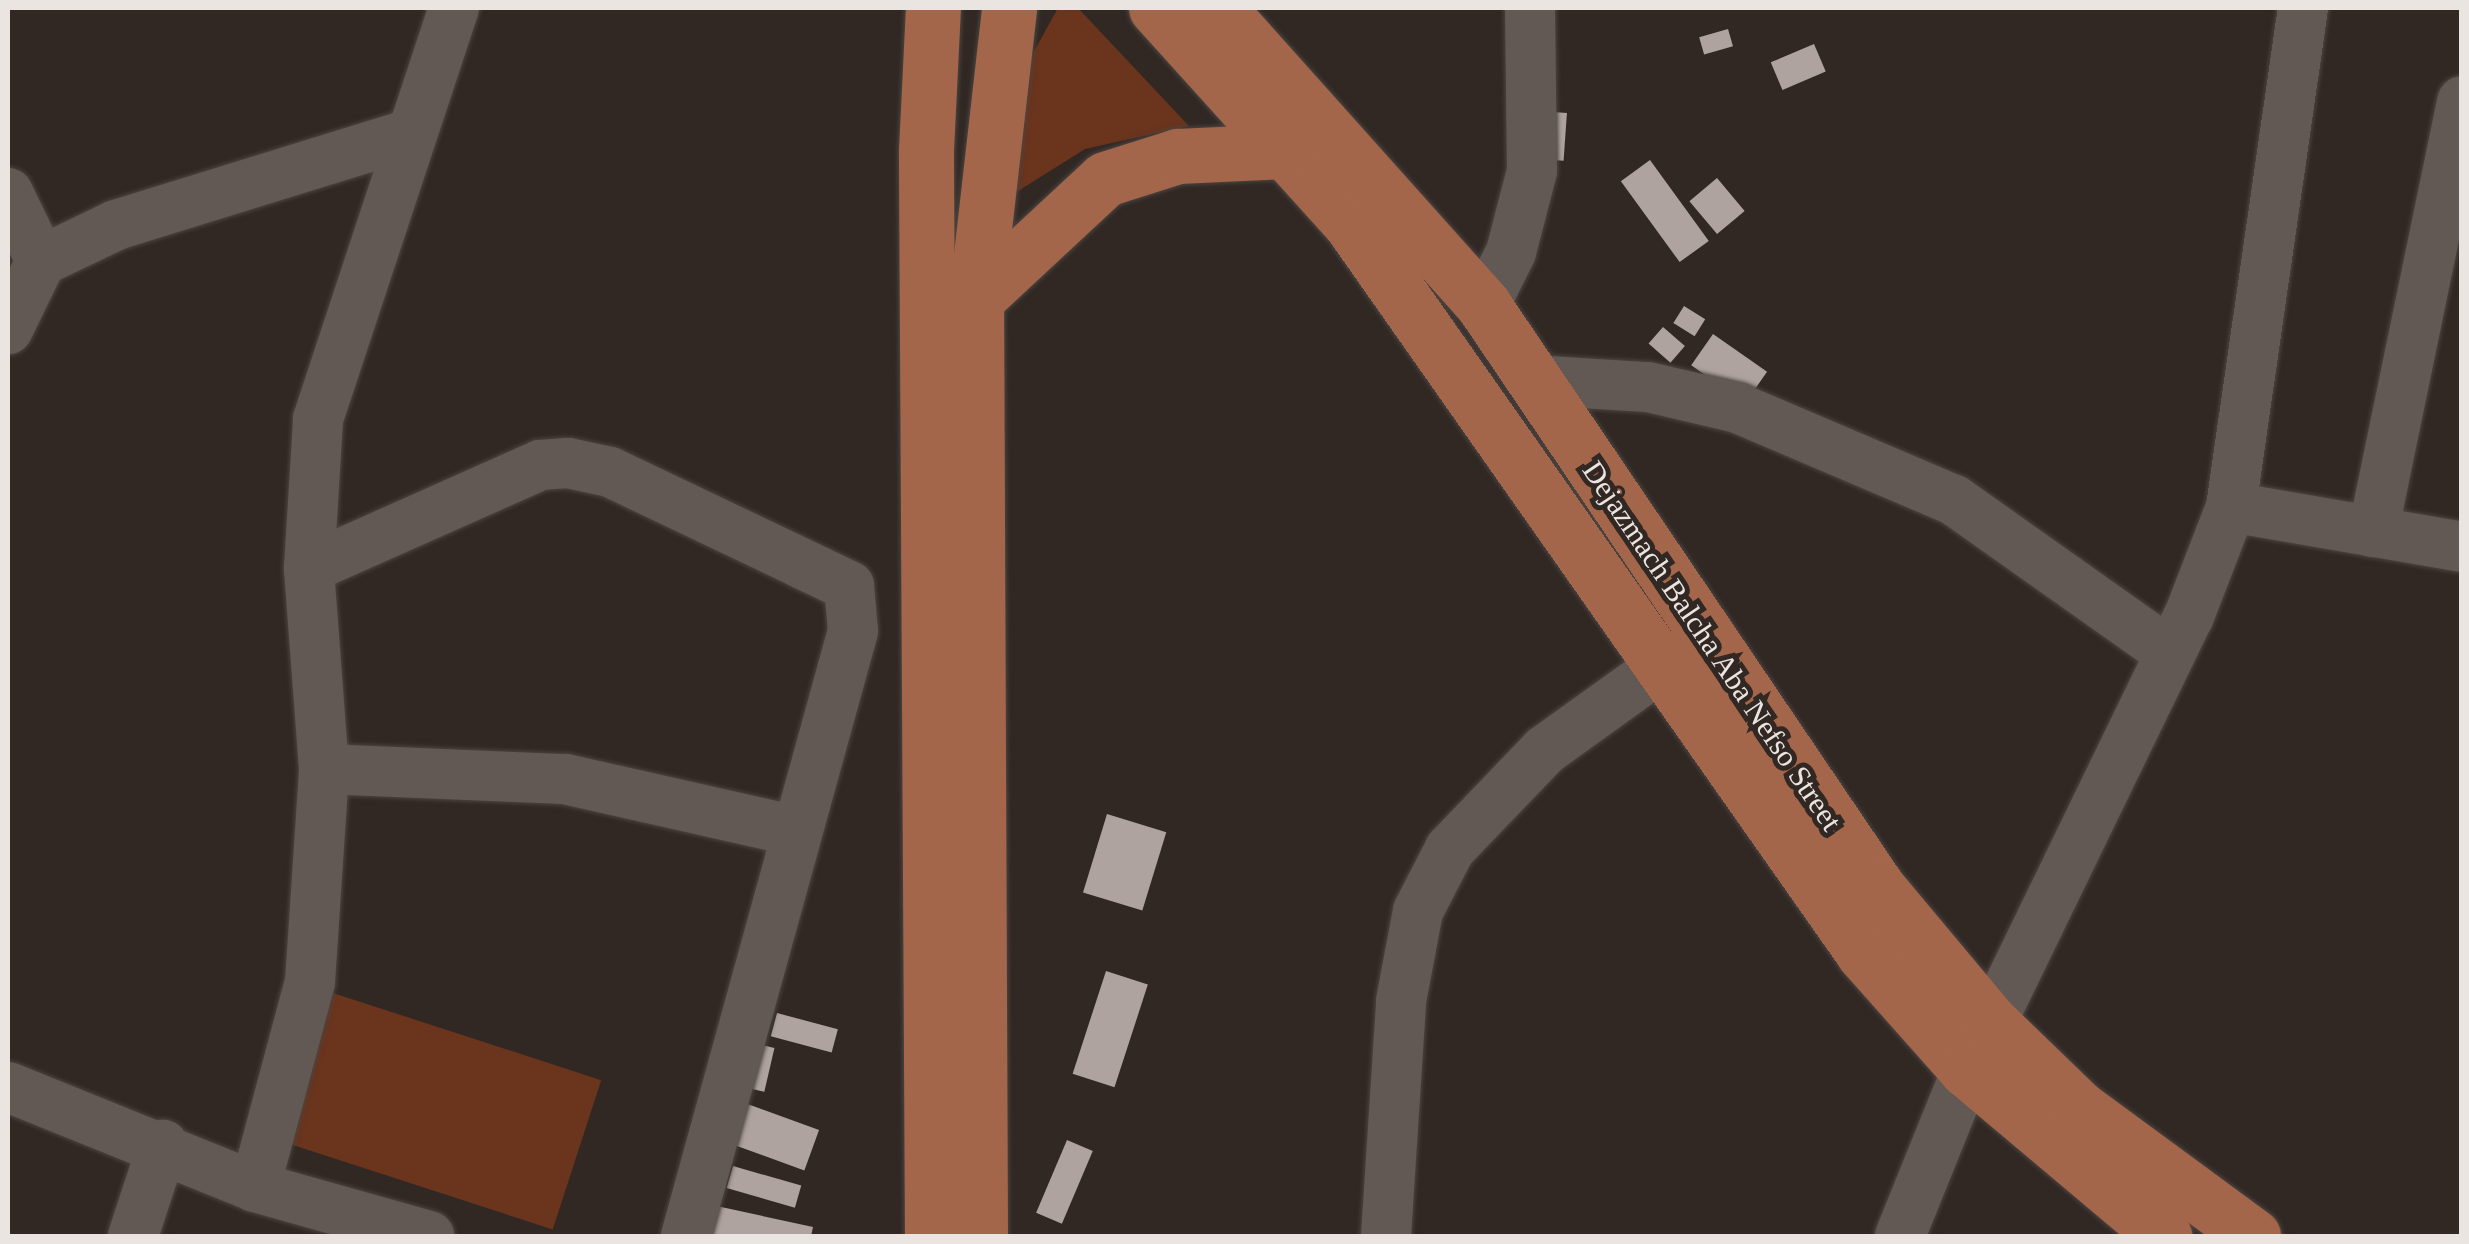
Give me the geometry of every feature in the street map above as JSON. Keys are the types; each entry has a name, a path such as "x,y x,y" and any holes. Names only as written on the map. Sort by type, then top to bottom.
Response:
{"main road":[{"path":"932,1236 926,150 933,8"},
{"path":"980,1236 976,299 1010,8"},
{"name":"Dejazmach Balcha Aba Nefso Street","path":"1156,8 1350,224 1475,393 1658,668 1864,954 1979,1046 2078,1108 2253,1236"},
{"name":"Dejazmach Balcha Aba Nefso Street","path":"1218,8 1484,306 1878,888 1979,1046 2164,1236"},
{"path":"976,299 1104,179 1178,156 1284,151"}],"street":[{"path":"255,1187 310,982 324,769 309,568 318,419 454,8"},
{"path":"1484,306 1511,252 1532,171 1530,8"},
{"path":"1900,1236 1979,1046 2170,653 2231,507 2303,8"},
{"path":"2373,532 2462,100"},
{"path":"8,328 40,262 116,225 410,134"},
{"path":"8,194 40,262"},
{"path":"1532,380 1648,386 1756,415 1954,500 2170,653"},
{"path":"309,568 540,465 568,463 610,472 849,586 853,631 791,830 686,1236"},
{"path":"2231,507 2462,548"},
{"path":"1386,1236 1401,1001 1418,911 1450,849 1545,750 1658,668"},
{"path":"324,769 565,778 791,830"},
{"path":"8,1087 163,1146 255,1187 429,1236"},
{"path":"133,1236 163,1146"}],"shaded area":[{"path":"1058,8 1078,8 1189,126 1085,149 1007,198 1018,80"},
{"path":"333,993 601,1080 553,1229 284,1142"}],"building":[{"path":"1728,29 1733,46 1704,55 1699,37"},
{"path":"1814,44 1826,72 1782,90 1771,62"},
{"path":"1539,111 1567,113 1564,161 1536,159"},
{"path":"1650,160 1709,241 1680,262 1621,181"},
{"path":"1717,178 1745,211 1717,234 1689,201"},
{"path":"1684,306 1705,319 1695,336 1673,323"},
{"path":"1663,327 1685,346 1670,363 1649,344"},
{"path":"1713,334 1767,372 1745,403 1691,365"},
{"path":"1107,814 1166,832 1142,911 1083,892"},
{"path":"1106,971 1148,985 1114,1087 1073,1074"},
{"path":"777,1013 838,1029 832,1052 771,1036"},
{"path":"753,1043 774,1048 764,1092 743,1087"},
{"path":"742,1102 819,1130 804,1170 727,1142"},
{"path":"1067,1140 1093,1151 1062,1224 1036,1213"},
{"path":"733,1166 801,1186 795,1208 727,1188"},
{"path":"712,1205 813,1227 811,1236 706,1236"}]}
